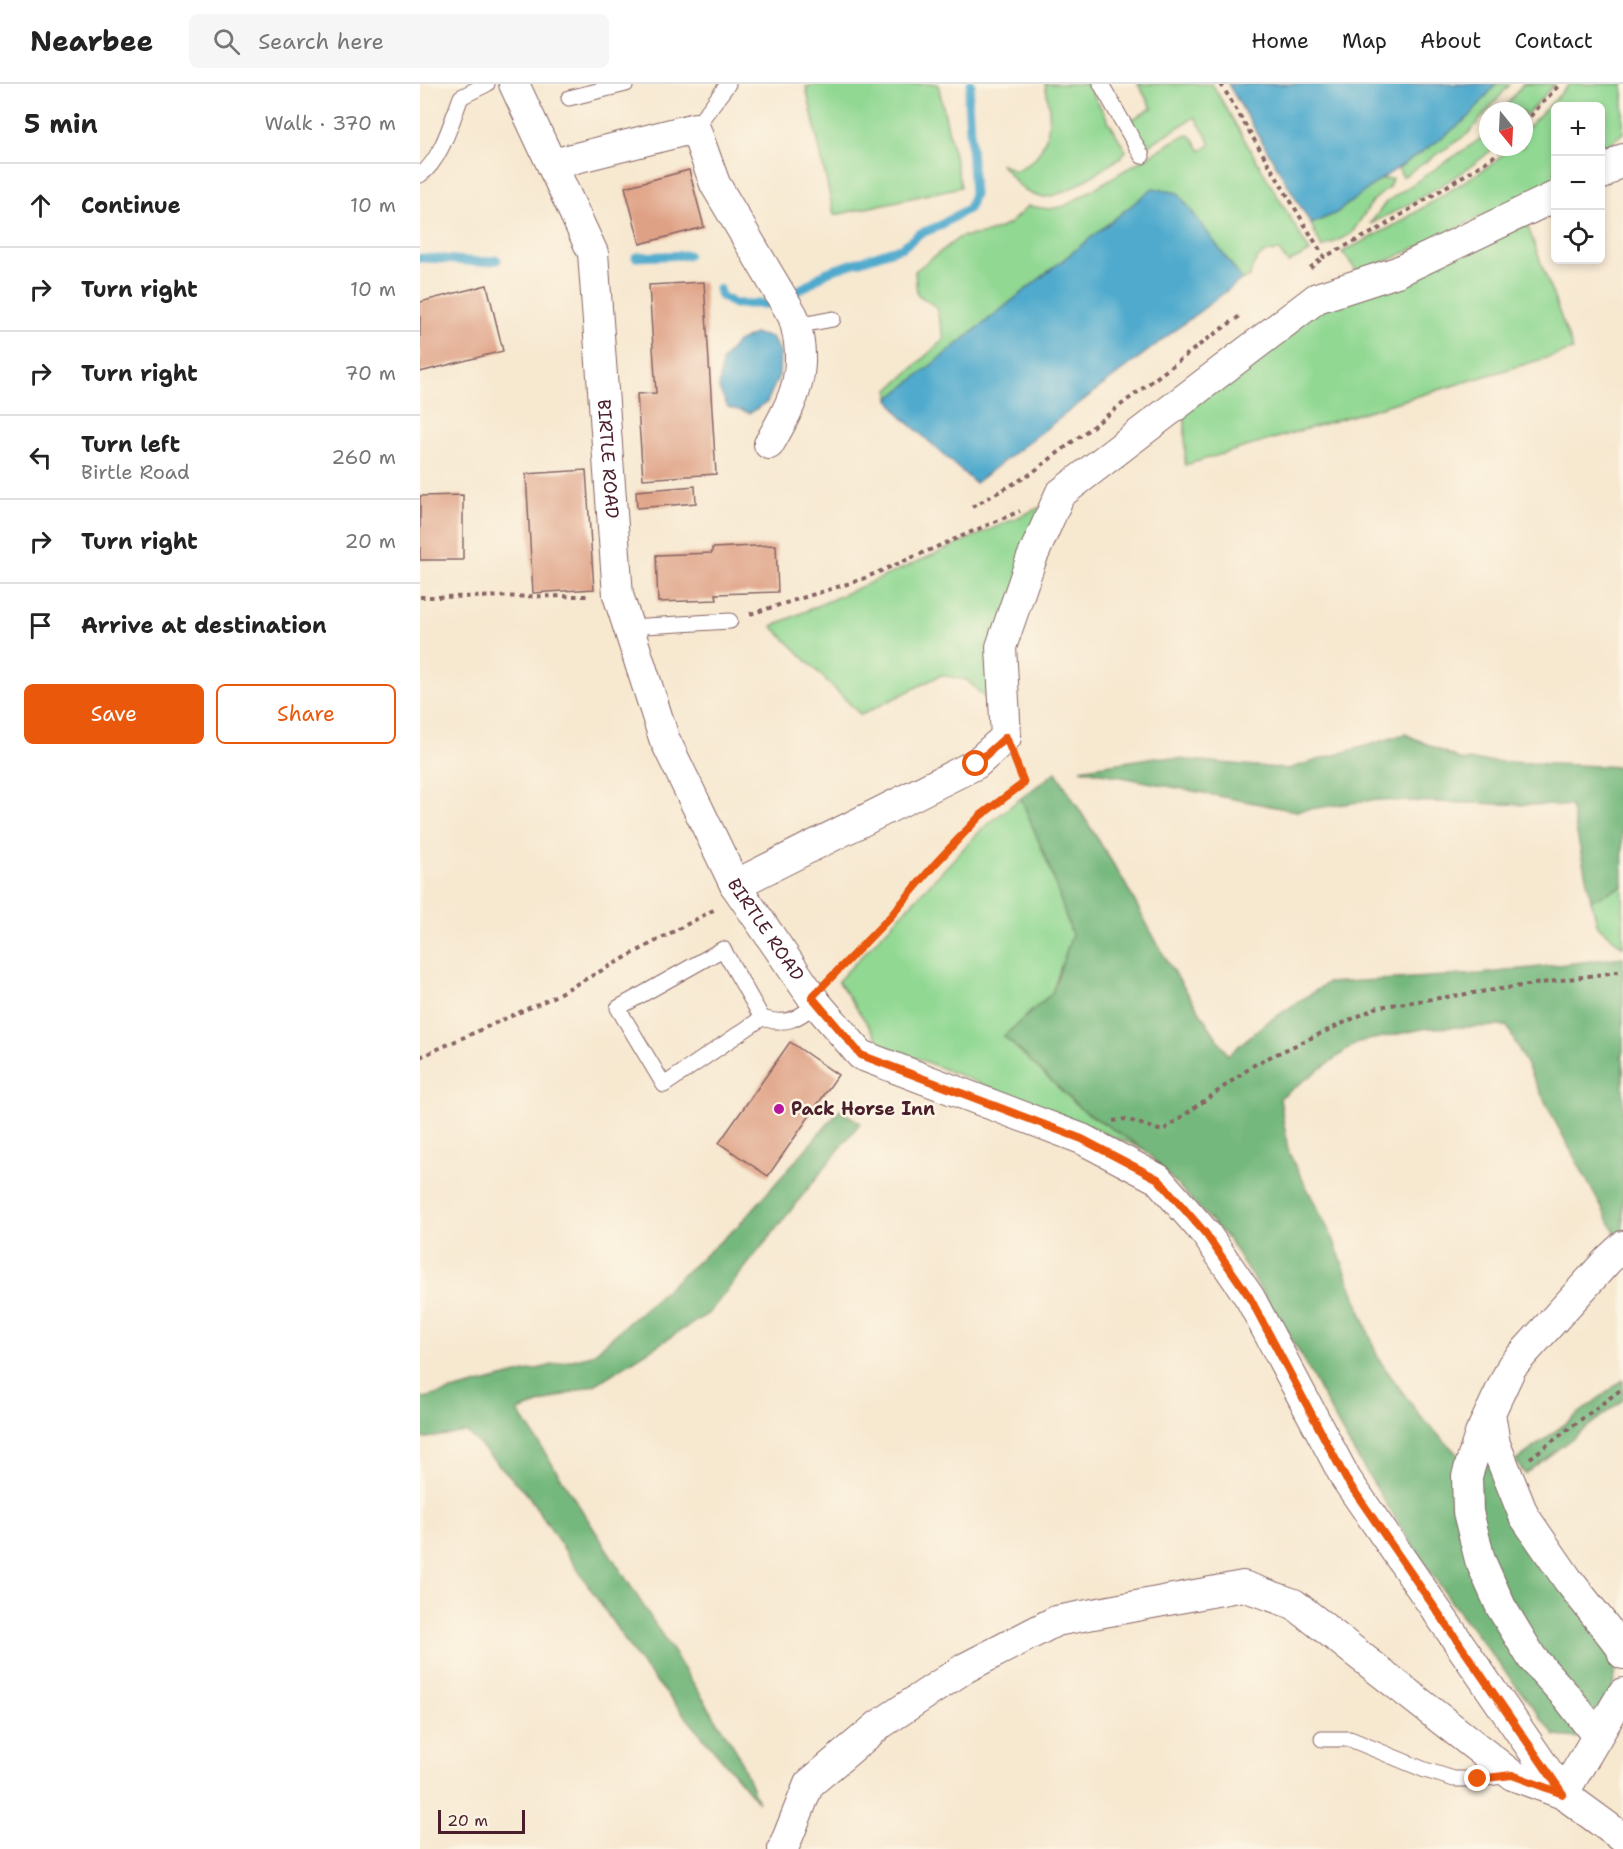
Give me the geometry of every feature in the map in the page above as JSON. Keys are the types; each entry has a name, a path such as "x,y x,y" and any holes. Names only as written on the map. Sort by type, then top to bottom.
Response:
{"street":[{"name":"BIRTLE ROAD","path":"514,84 593,253 618,596 664,738 738,890 814,1001 861,1055 1082,1139 1158,1179 1206,1234 1250,1298 1346,1479 1563,1794 1623,1838"},
{"path":"552,164 695,128 715,184 794,321 800,348 798,383 787,412 769,444"},
{"path":"1605,172 1623,159"},
{"path":"738,890 976,764 1006,737 1001,647 1031,560 1060,494 1317,298 1397,272 1551,198"},
{"path":"1597,1736 1568,1698 1532,1658 1501,1607 1480,1560 1468,1512 1467,1476 1480,1434 1512,1366 1623,1246"},
{"path":"1490,1413 1495,1444 1524,1516 1568,1580 1621,1647 1623,1654"},
{"path":"783,1849 809,1784 879,1725 965,1668 1056,1621 1243,1586 1294,1604 1512,1775 1563,1794 1623,1693"}],"lane":[{"path":"420,175 437,155 461,97 487,84"},
{"path":"569,98 626,84"},
{"path":"695,128 728,84"},
{"path":"1101,84 1142,156"},
{"path":"794,321 833,319"},
{"path":"628,627 730,621"},
{"path":"762,1018 664,1085 618,1008 723,949 762,1018 777,1023 797,1018 814,1001"},
{"path":"1322,1738 1350,1739 1425,1770 1454,1779 1512,1775"}],"path":[{"path":"1221,84 1324,257"},
{"path":"1533,113 1560,84"},
{"path":"1305,271 1324,257 1377,230 1494,156"},
{"path":"972,507 1029,475 1245,312"},
{"path":"730,621 860,580 1060,494"},
{"path":"420,597 618,596"},
{"path":"814,1001 980,816 1024,783 1006,737"},
{"path":"420,1057 549,999 738,890"},
{"path":"1162,1131 1257,1063 1378,1007 1623,971"},
{"path":"1508,1475 1623,1388"}],"green space":[{"path":"818,84 938,84 961,187 834,215 806,87"},
{"path":"1045,84 1087,84 1126,151 1120,158 1093,176 1060,193 1042,197 1023,189 1000,163 1015,171 1031,162 1041,150 1049,122"},
{"path":"1138,84 1212,84 1310,252 1288,263 1279,251 1263,254 1253,265 1250,277 1242,279 1178,193 1153,188 889,399 889,390 944,339 936,307 917,294 915,271 960,237 988,233 1009,224 1028,206 1050,209 1065,206 1179,138 1189,135 1201,151 1211,144 1195,117 1149,145 1138,145 1129,121 1152,108"},
{"path":"1496,84 1510,84 1495,102 1481,102"},
{"path":"1523,84 1555,84 1533,107 1533,102 1509,102"},
{"path":"1570,84 1623,84 1623,133 1605,148 1605,102 1552,102"},
{"path":"1551,103 1551,184 1392,259 1357,271 1342,252 1397,224 1494,163 1501,156 1533,156 1533,122"},
{"path":"1479,105 1479,121 1469,133 1403,177 1398,168 1469,117"},
{"path":"1479,140 1479,156 1484,156 1482,158 1435,189 1370,224 1386,202"},
{"path":"1381,179 1392,179 1389,187 1373,201 1351,234 1322,248 1311,224 1336,213"},
{"path":"1525,219 1573,350 1185,465 1185,407 1321,306"},
{"path":"1048,504 994,644 987,700 967,680 941,675 861,715 772,626"},
{"path":"1405,734 1461,760 1621,767 1623,886 1591,900 1571,806 1372,800 1296,811 1080,769 1156,757 1288,769"},
{"path":"1056,772 1123,880 1168,963 1228,1055 1263,1025 1327,983 1481,974 1623,957 1623,1055 1621,1056 1623,1059 1623,1232 1617,1236 1507,1026 1428,1028 1358,1042 1280,1098 1288,1151 1334,1241 1379,1360 1420,1416 1462,1459 1456,1513 1577,1720 1578,1738 1555,1736 1452,1603 1410,1542 1346,1439 1300,1353 1229,1240 1144,1149 1081,1109 1004,1036 1052,993 1072,935 1051,871 1021,798"},
{"path":"1021,798 1051,871 1072,935 1052,993 1004,1036 1081,1109 1144,1149 881,1044 838,981 982,829"},
{"path":"1623,886 1623,947 1598,926 1591,900"},
{"path":"840,1110 860,1123 709,1313 596,1384 518,1411 736,1750 758,1802 638,1660 528,1495 467,1432 420,1439 420,1399 592,1355 740,1224"},
{"path":"1623,1380 1623,1400 1525,1474 1516,1461"},
{"path":"1486,1438 1615,1666 1613,1688 1594,1716 1550,1671 1484,1555 1478,1468"}],"water":[{"path":"1228,84 1496,84 1469,117 1434,144 1381,179 1336,213 1311,224"},
{"path":"1153,188 1178,193 1242,279 975,483 901,416 889,399"},
{"path":"755,334 771,337 780,352 779,375 767,402 750,413 728,407 719,389 722,361 737,342"}],"building":[{"path":"689,170 704,227 640,244 625,187"},
{"path":"704,282 716,474 643,479 637,394 656,393 649,285"},
{"path":"487,285 503,351 420,372 420,302"},
{"path":"586,470 594,589 533,593 526,474"},
{"path":"695,486 696,503 637,508 636,491"},
{"path":"463,495 463,560 420,560 420,496"},
{"path":"776,545 778,592 716,594 717,600 658,602 656,555 712,553 712,548"},
{"name":"Pack Horse Inn","path":"790,1042 838,1075 768,1176 719,1143"}],"waterway":[{"path":"719,289 721,296 734,304 773,304 827,272 903,247 919,234 939,226 969,208 974,194 968,100 971,84"},
{"path":"636,257 688,255"},
{"path":"420,258 478,262 497,260"}],"place":[{"name":"Pack Horse Inn","path":"779,1109"}],"route":[{"path":"976,764 1006,737 1024,783 980,816 890,917 812,997 861,1055 985,1100 1082,1139 1158,1179 1206,1234 1250,1298 1346,1479 1563,1794 1512,1775 1478,1779"}]}
